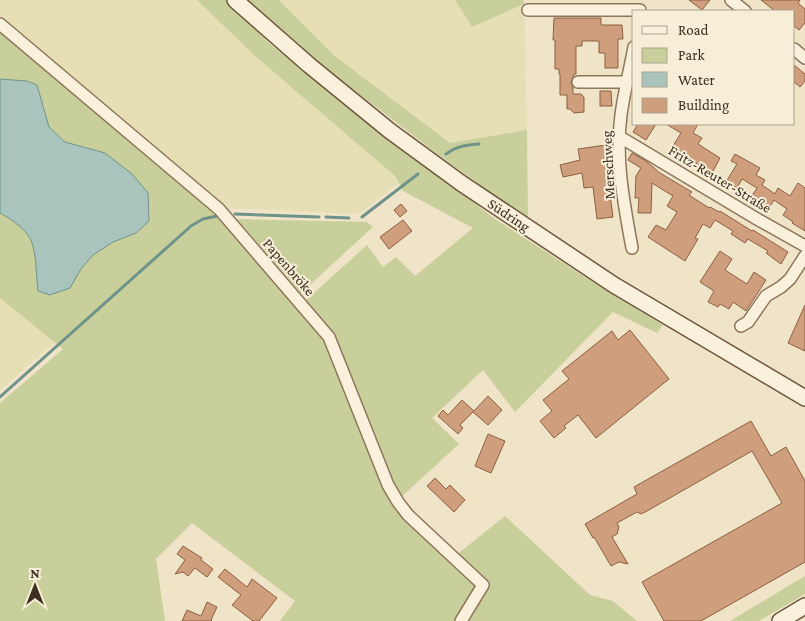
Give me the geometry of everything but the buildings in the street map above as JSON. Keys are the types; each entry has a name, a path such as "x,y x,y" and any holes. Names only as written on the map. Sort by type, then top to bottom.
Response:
{"main road":[{"name":"Südring","path":"235,0 309,65 375,119 461,184 614,284 805,398"},
{"path":"780,621 805,606"}],"street":[{"path":"731,0 744,10"},
{"path":"528,10 641,7"},
{"name":"Papenbröke","path":"0,24 219,209 329,337 388,485 398,502 408,515 483,585 462,621"},
{"path":"795,50 805,58"},
{"name":"Merschweg","path":"632,59 621,115 620,137 621,186 632,248"},
{"path":"578,82 628,82"},
{"name":"Fritz-Reuter-Straße","path":"620,137 805,246"},
{"path":"741,326 748,322 766,296 790,279 805,256"}],"shaded area":[{"path":"0,0 197,0 255,56 396,177 399,183 359,214 227,208 0,23"},
{"path":"279,0 455,0 472,27 524,4 527,130 450,143 336,57"},
{"path":"0,298 55,342 0,390"}],"green space":[{"path":"197,0 226,0 270,44 495,219 663,325 657,333 613,312 515,412 483,370 432,418 459,444 399,499 334,334 305,301 367,245 383,267 396,257 415,276 473,228 403,191 396,177 255,56"},
{"path":"245,0 279,0 336,57 450,143 527,130 528,220 436,153 324,67"},
{"path":"455,0 524,0 524,4 472,27"},
{"path":"0,31 212,211 325,340 383,487 404,520 450,560 505,516 590,595 613,601 637,621 280,621 295,601 192,523 156,559 165,621 0,621 0,403 63,349 0,298 0,213 21,227 30,239 35,258 38,291 81,269 93,255 113,242 136,233 105,153 65,142 49,127 43,108 27,81 0,79"},
{"path":"237,219 367,222 373,227 301,293"},
{"path":"805,576 805,594 759,621 730,621"}],"water":[{"path":"0,79 27,81 37,85 49,127 65,142 105,153 132,174 148,193 149,221 136,233 113,242 93,255 81,269 70,288 50,295 38,291 35,254 28,235 16,223 0,213"}],"waterway":[{"path":"446,154 462,146 479,144"},
{"path":"362,217 418,174"},
{"path":"235,214 319,217"},
{"path":"0,397 191,226 203,219 217,216"},
{"path":"326,217 349,218"}]}
